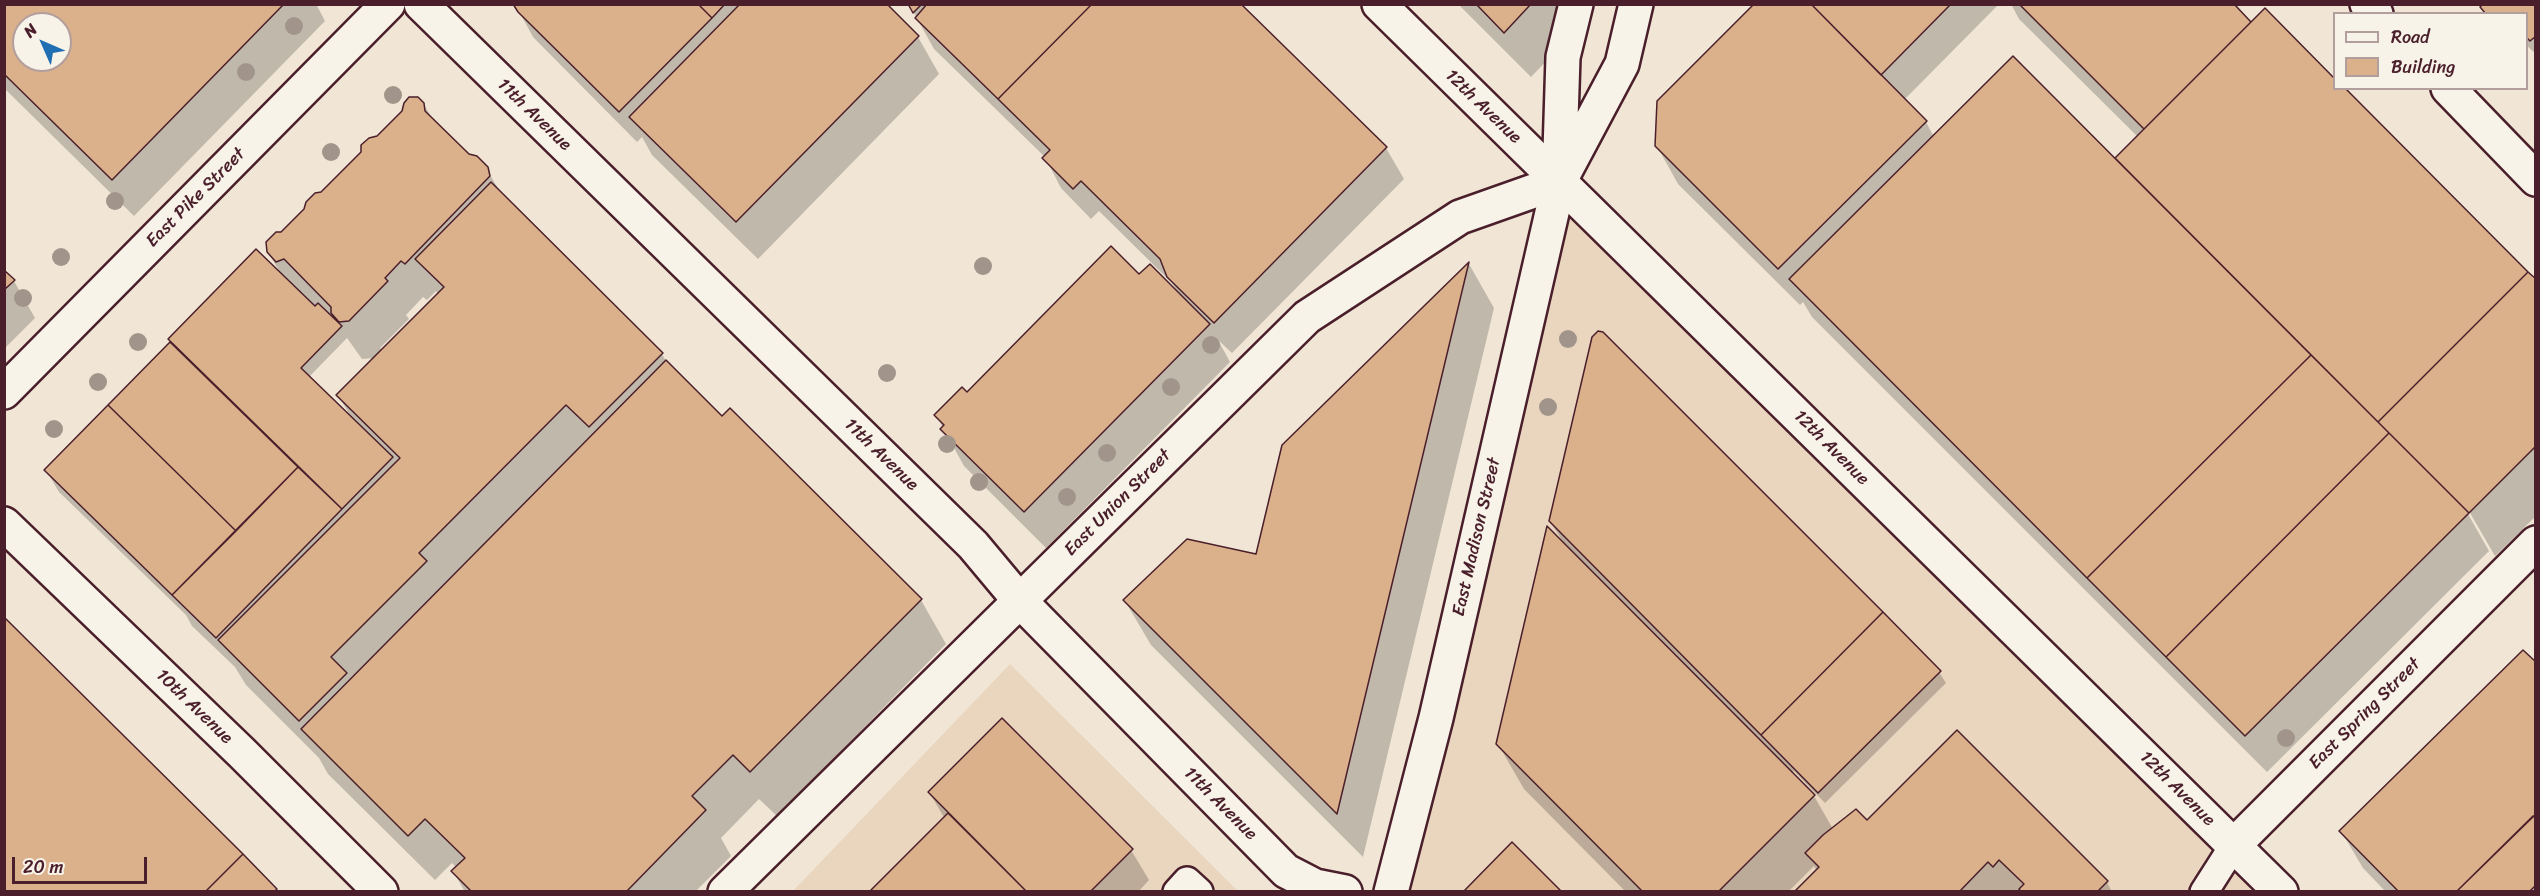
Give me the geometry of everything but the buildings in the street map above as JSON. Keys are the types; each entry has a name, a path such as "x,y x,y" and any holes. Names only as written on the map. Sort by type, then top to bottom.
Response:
{"street":[{"name":"East Pike Street","path":"4,392 388,4"},
{"name":"11th Avenue","path":"421,4 973,545 1019,600 1288,884 1345,891"},
{"name":"12th Avenue","path":"1379,4 2281,891"},
{"name":"East Madison Street","path":"1391,891 1436,718 1559,182 1563,57 1576,4"},
{"name":"East Madison Street","path":"1559,182 1622,64 1636,4"},
{"path":"2450,90 2535,179"},
{"name":"East Union Street","path":"725,891 1307,316 1460,217 1559,182"},
{"name":"10th Avenue","path":"4,524 242,753 381,891"},
{"name":"East Spring Street","path":"2234,845 2535,543"}],"lane":[{"name":"East Spring Street","path":"2204,891 2234,845"},
{"path":"1177,891 1187,881 1199,891"}],"shaded area":[{"path":"1559,182 2281,892 1391,892"},
{"path":"1010,664 1238,891 792,892"}]}
